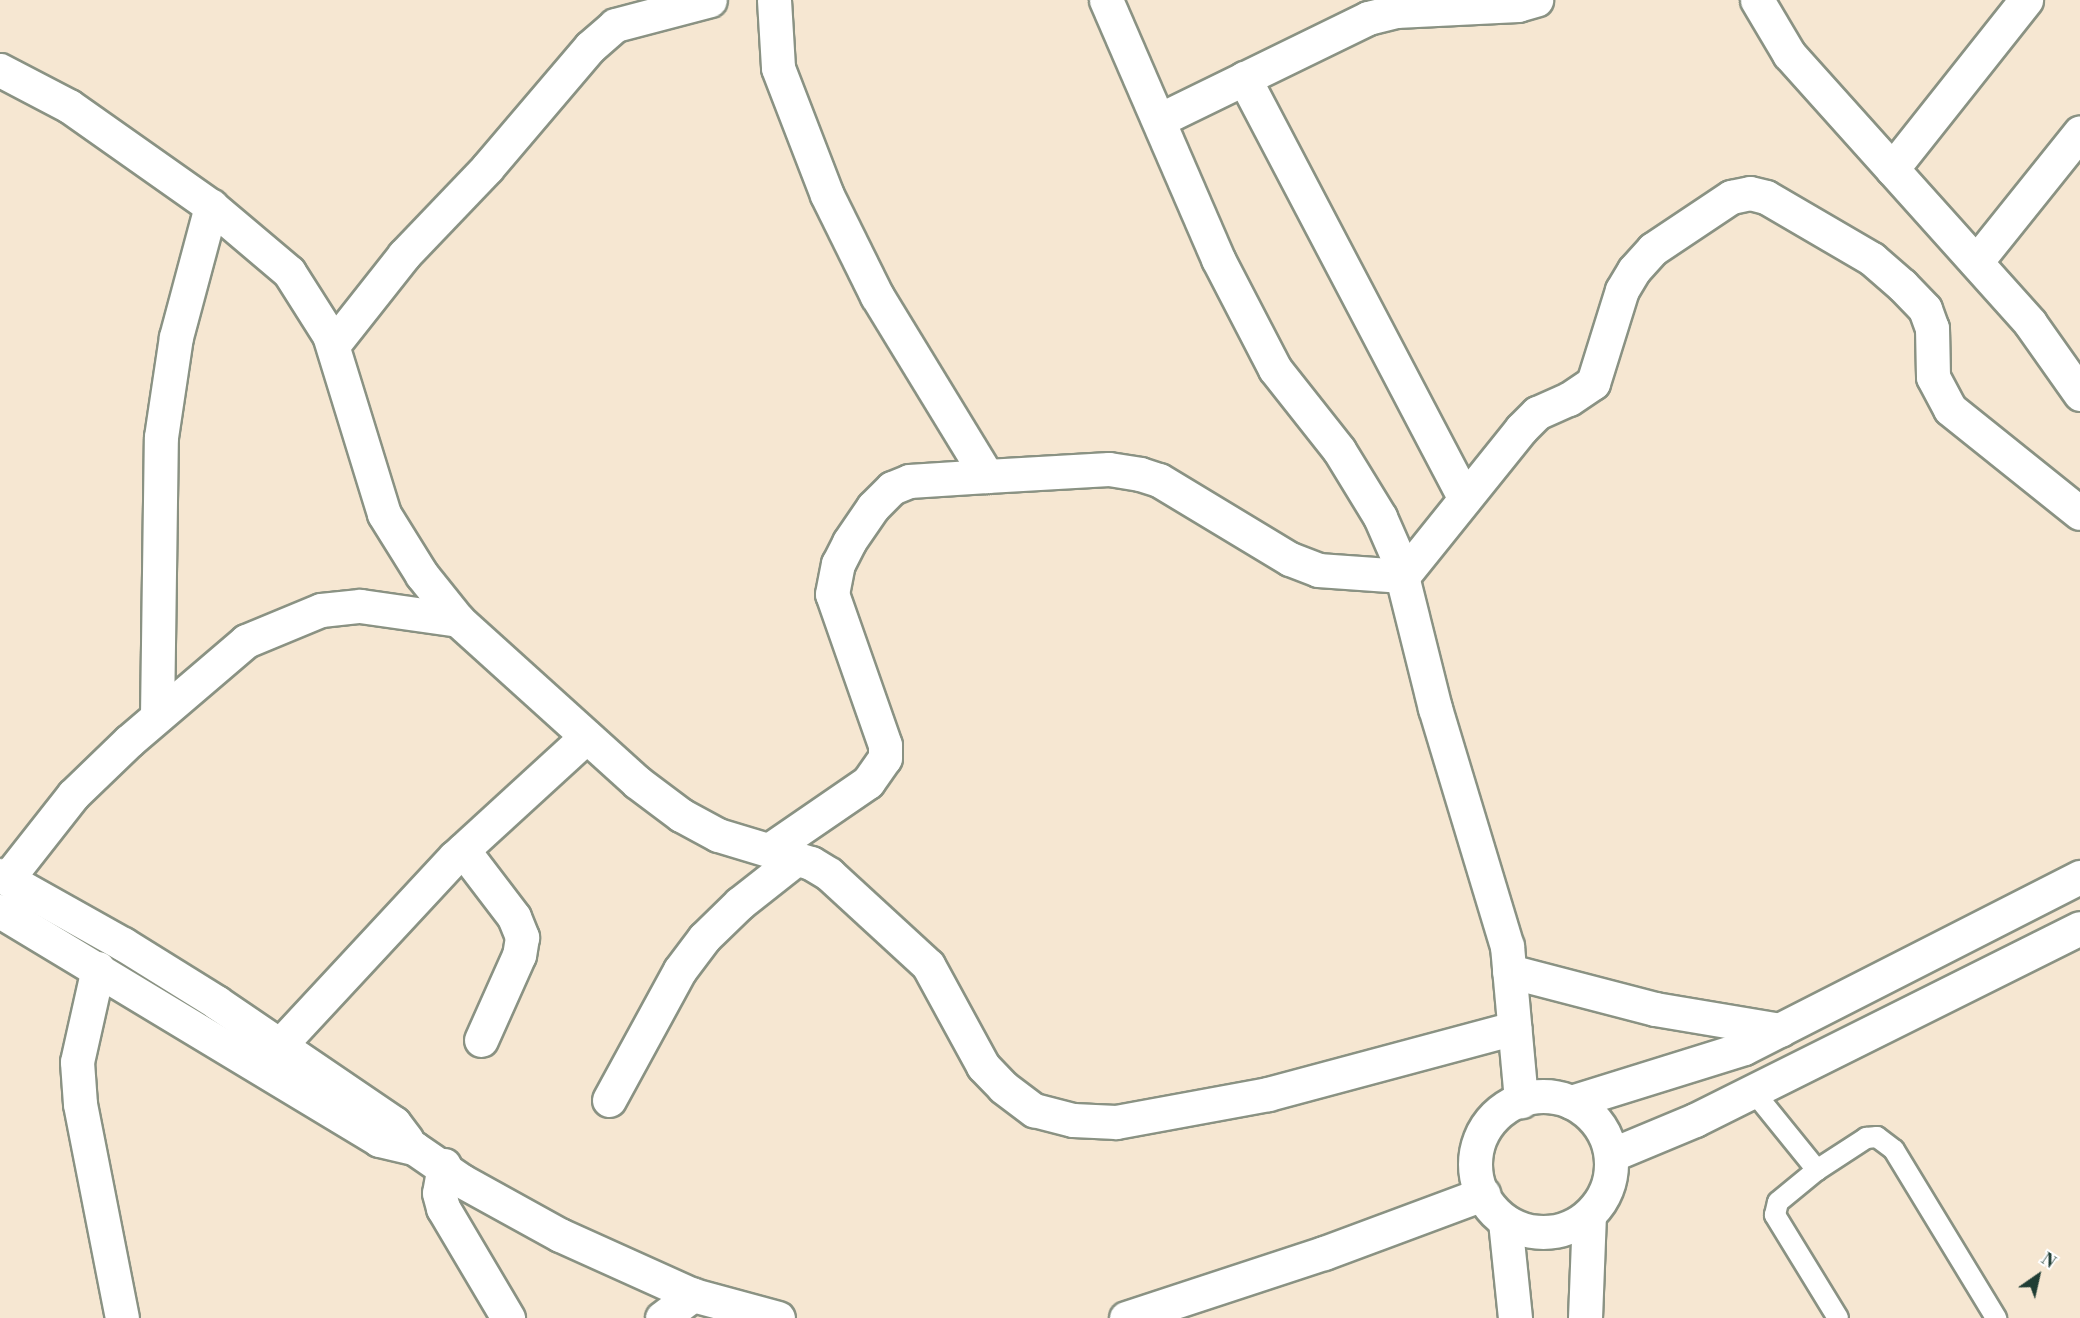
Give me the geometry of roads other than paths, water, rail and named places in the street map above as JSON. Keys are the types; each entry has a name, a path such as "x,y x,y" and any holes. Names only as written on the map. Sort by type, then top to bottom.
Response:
{"street":[{"path":"333,345 404,255 487,168 590,47 615,25 710,0"},
{"path":"774,0 778,68 827,195 877,296 987,476"},
{"path":"1106,0 1218,259 1275,369 1339,450 1380,517 1403,576 1435,708 1504,935 1521,1101"},
{"path":"1158,120 1368,18 1396,10 1518,5 1536,0"},
{"path":"1757,0 1789,54 2030,323 2080,394"},
{"path":"1892,169 2026,0"},
{"path":"0,70 69,106 211,207 289,272 306,294 333,345 384,514 422,574 458,620 586,737 681,815 718,835 783,855 829,874 928,965 983,1066 1003,1087 1034,1110 1073,1120 1116,1122 1268,1094 1514,1028"},
{"path":"1244,78 1466,499"},
{"path":"1976,262 2080,132"},
{"path":"1403,576 1537,413 1569,399 1593,383 1622,290 1634,270 1653,249 1731,197 1750,193 1766,197 1872,259 1902,285 1925,309 1932,328 1933,377 1950,409 2080,513"},
{"path":"158,716 160,437 176,337 211,207"},
{"path":"609,1100 680,970 704,938 740,903 783,855 868,782 885,758 885,745 832,594 838,564 849,542 873,507 892,488 909,480 1109,469 1140,474 1160,480 1290,559 1318,570 1403,576"},
{"path":"414,1148 394,1124 280,1045 123,944 4,877 65,803 158,716 246,641 321,610 360,606 458,620"},
{"path":"280,1045 463,850 586,737"},
{"path":"463,850 514,917 522,937 519,955 481,1040"},
{"path":"1571,1102 1744,1048 2080,877"},
{"path":"0,911 98,968 379,1140 414,1148 444,1165 462,1181 560,1235 693,1295 778,1318"},
{"path":"1611,1155 1647,1142 1753,1091 2080,928"},
{"path":"98,968 77,1062 80,1104 122,1318"},
{"path":"1509,970 1655,1009 1780,1030"},
{"path":"1550,1096 1571,1102 1597,1124 1611,1155 1610,1177 1602,1198 1589,1215 1569,1227 1548,1233 1525,1230 1505,1221 1483,1194 1475,1163 1479,1141 1490,1122 1507,1106 1521,1101 1550,1096"},
{"path":"444,1165 439,1193 443,1208 508,1318"},
{"path":"1126,1318 1324,1253 1483,1194"},
{"path":"1585,1318 1589,1215"},
{"path":"1505,1221 1515,1318"},
{"path":"662,1318 693,1295"}],"lane":[{"path":"1753,1091 1817,1170"},
{"path":"1838,1318 1775,1215 1778,1202 1785,1194 1866,1138 1877,1137 1894,1150 1996,1318"}]}
